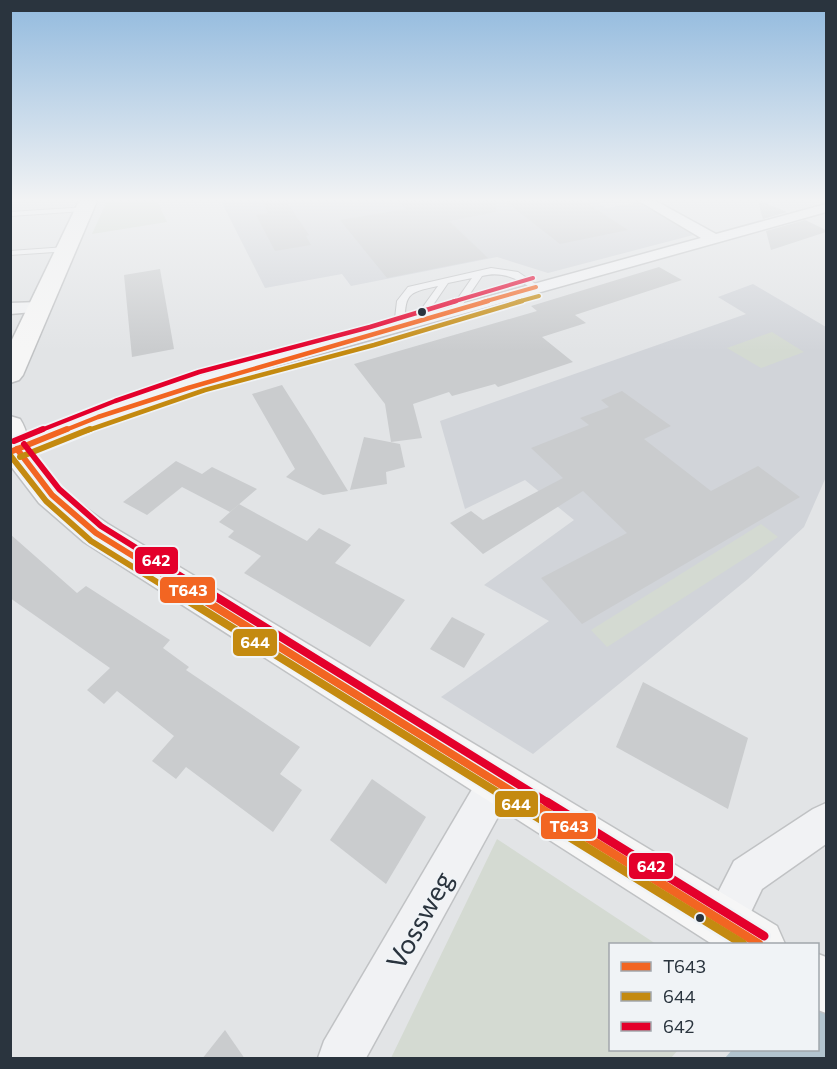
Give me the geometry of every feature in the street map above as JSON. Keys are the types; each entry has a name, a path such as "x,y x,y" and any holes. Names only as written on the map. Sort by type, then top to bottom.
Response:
{"main road":[{"path":"10,375 14,361 65,251"},
{"path":"13,442 38,481 78,521 742,933"}],"street":[{"path":"13,442 202,381 666,251"},
{"path":"10,309 39,306"},
{"name":"Vossweg","path":"341,1059 497,782"},
{"path":"742,933 748,875 826,822"}],"lane":[{"path":"10,253 40,251"},
{"path":"446,280 408,325 400,307 404,294 411,289 446,280 480,272 514,274 536,287"},
{"path":"454,311 480,272"}],"shaded area":[{"path":"246,251 632,251 548,273 497,257 351,286 342,274 265,288"},
{"path":"753,284 826,327 826,477 804,527 748,579 533,754 441,697 549,621 484,585 574,520 525,480 465,509 440,421 746,314 718,297"},
{"path":"772,332 804,352 761,368 727,348"},
{"path":"761,524 778,537 607,647 591,630"},
{"path":"497,839 654,943 609,943 609,1051 677,1051 671,1058 391,1058"}],"water":[{"path":"819,1045 826,1049 826,1058 725,1058 731,1051 819,1051"}],"building":[{"path":"365,251 481,251 488,258 387,278"},
{"path":"659,267 682,280 575,315 586,323 542,337 573,362 498,387 495,384 452,396 449,392 413,404 422,438 391,442 385,404 354,364 537,311 531,306"},
{"path":"160,269 174,349 132,357 124,275"},
{"path":"282,385 348,491 323,495 286,477 295,469 252,394"},
{"path":"622,391 671,426 644,439 711,491 758,466 800,497 582,624 541,578 627,533 583,491 483,554 450,523 471,511 483,520 563,478 531,448 589,425 580,418 609,407 601,400"},
{"path":"364,437 400,444 405,467 386,472 387,484 350,490"},
{"path":"176,461 202,474 212,467 257,489 230,512 182,487 147,515 123,502"},
{"path":"239,504 307,541 319,528 351,545 335,563 405,600 370,647 244,573 261,556 228,537 234,531 219,522"},
{"path":"10,534 77,593 86,586 170,640 163,648 189,667 186,670 300,747 280,774 302,790 273,832 186,767 176,779 152,761 174,736 117,691 104,704 87,690 110,668 10,598"},
{"path":"452,617 485,634 464,668 430,649"},
{"path":"643,682 748,738 728,809 616,747"},
{"path":"372,779 426,817 386,884 330,840"},
{"path":"225,1030 245,1059 202,1059"}],"waterway":[{"path":"819,1033 826,1023"}],"transit line":[{"name":"642","path":"14,441 115,401 199,372 370,327 533,278"},
{"name":"T643","path":"10,452 98,417 188,388 536,287"},
{"name":"644","path":"20,457 121,417 205,390 374,345 539,296"},
{"name":"642","path":"24,444 59,489 101,526 764,936"},
{"name":"T643","path":"17,449 52,495 96,533 757,943"},
{"name":"644","path":"10,455 46,501 91,541 741,943"}]}
